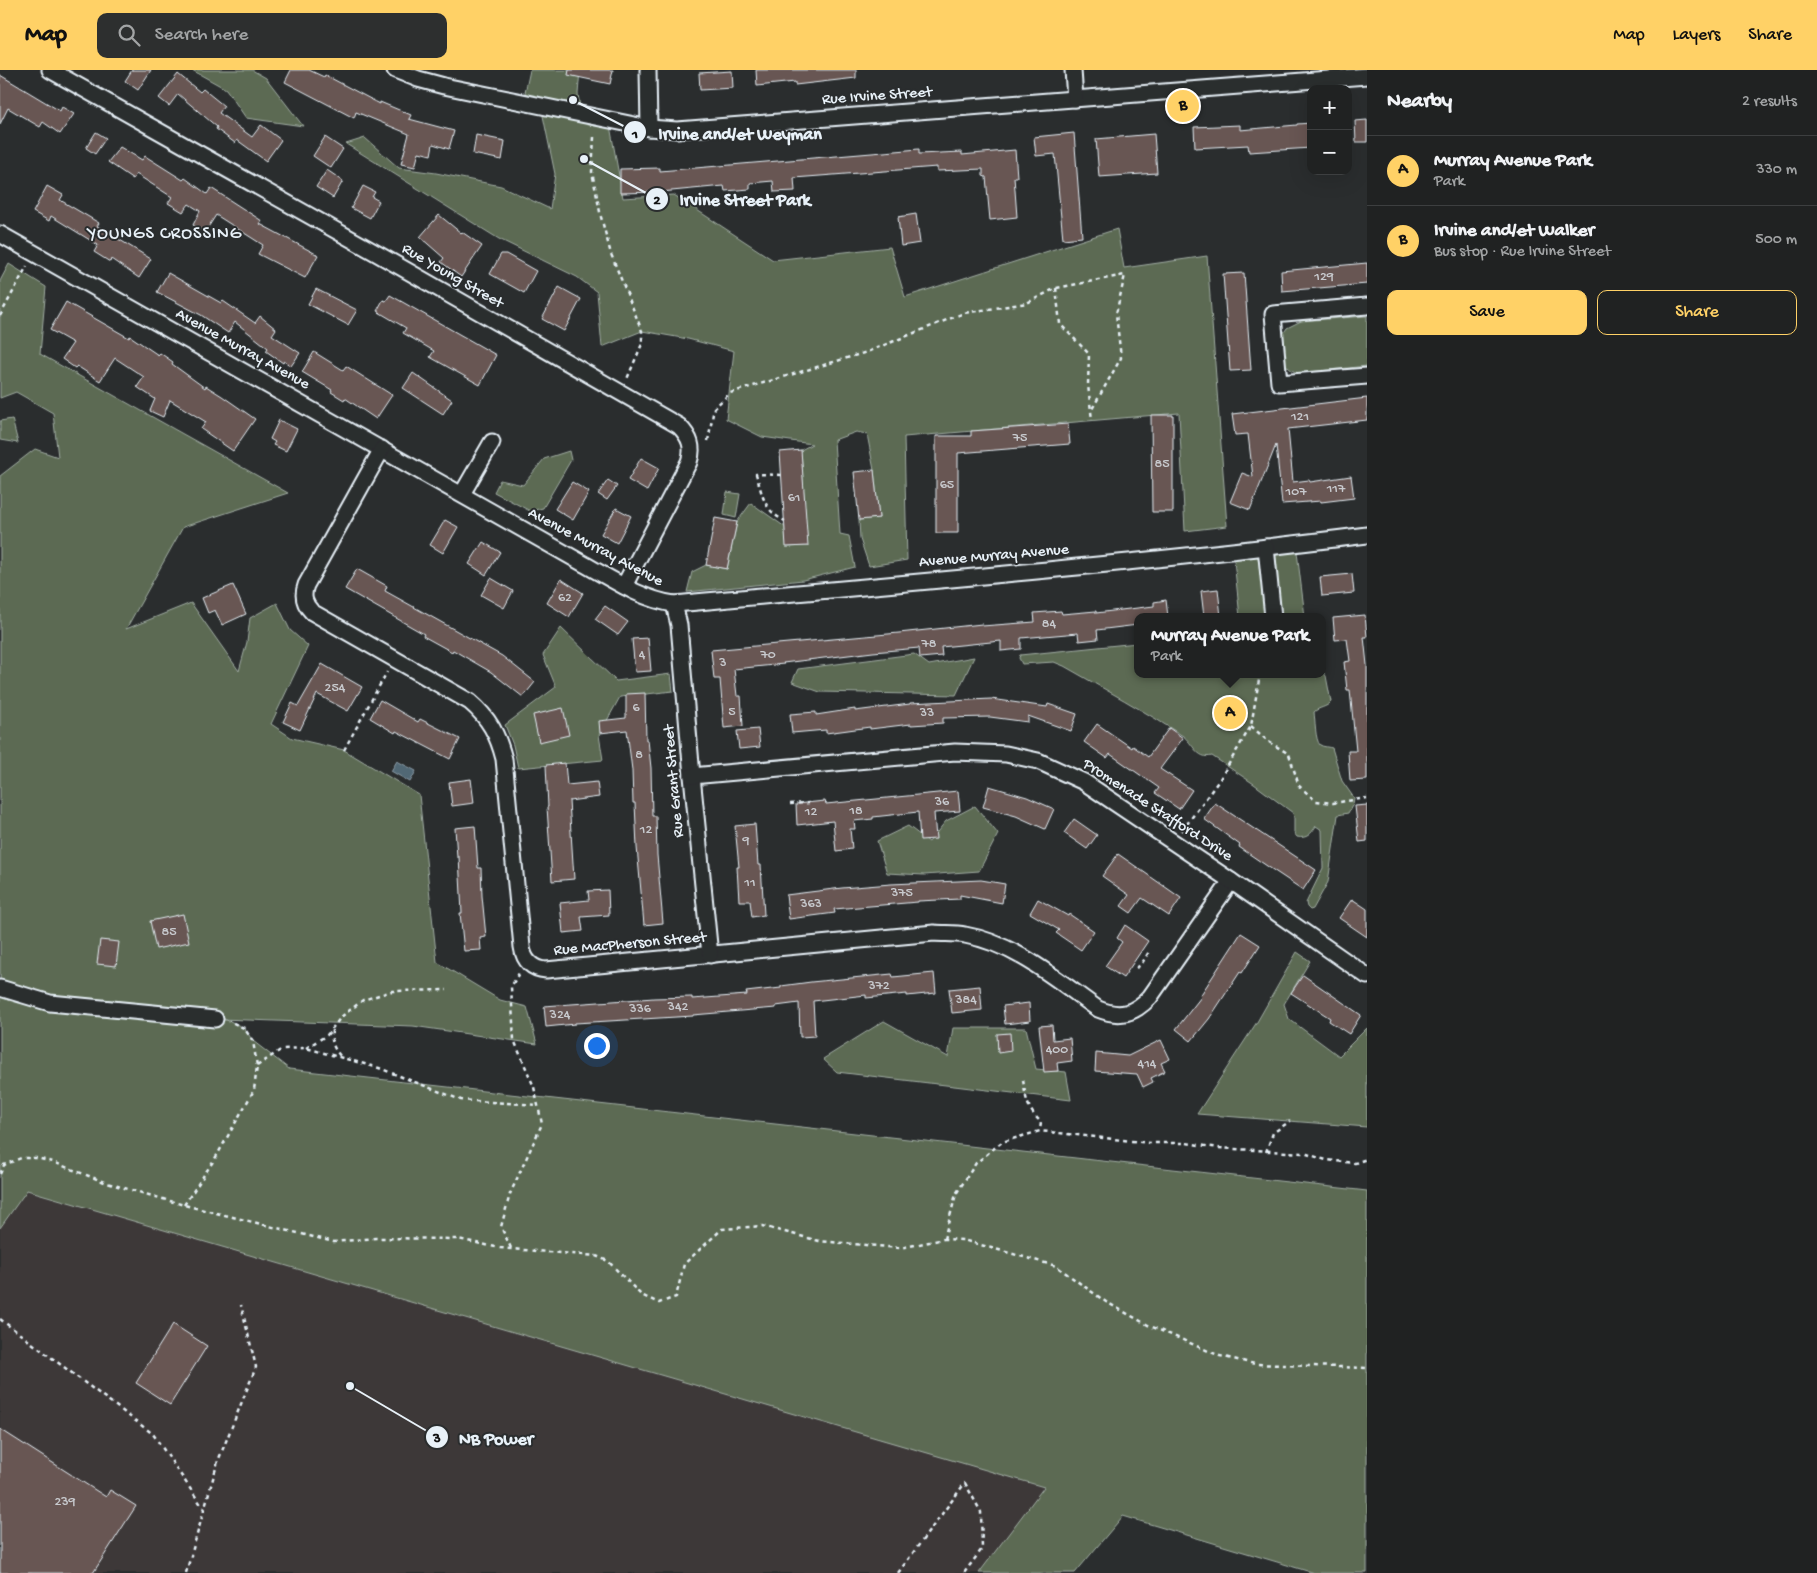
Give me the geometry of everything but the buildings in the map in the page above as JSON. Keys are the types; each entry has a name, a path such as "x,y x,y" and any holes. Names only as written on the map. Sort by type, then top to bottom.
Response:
{"street":[{"name":"Rue Young Street","path":"50,70 679,426 692,445 689,462 624,586"},
{"name":"Rue Irvine Street","path":"396,70 418,79 444,86 649,128 677,130 1367,76"},
{"path":"648,70 649,128"},
{"path":"1073,70 1076,99"},
{"name":"Avenue Murray Avenue","path":"0,234 640,595 656,601 674,604 1096,565 1266,548 1367,535"},
{"path":"1367,306 1273,314 1279,383 1367,376"},
{"path":"462,494 492,442"},
{"path":"382,449 306,586 303,597 312,612 470,702 483,713 493,726 500,741 504,758 522,948 527,961"},
{"path":"1266,548 1273,613"},
{"name":"Rue Grant Street","path":"674,604 679,625 710,955"},
{"name":"Promenade Stafford Drive","path":"692,776 955,752 1006,754 1038,760 1084,782 1367,976"},
{"name":"Rue MacPherson Street","path":"527,961 538,969 546,970 934,934 964,934 997,944 1016,953 1098,1009 1109,1014 1121,1015 1132,1012 1142,1006 1150,997 1231,881"},
{"path":"0,988 50,1003 215,1019"}],"path":[{"path":"594,137 592,172 601,217 612,254 642,330 642,344 626,382"},
{"path":"0,316 34,253"},
{"path":"708,442 714,408 730,393 867,352 964,313 1027,303 1056,288 1125,275 1116,314 1121,358 1091,411"},
{"path":"1056,288 1060,324 1089,354 1088,385 1092,420"},
{"path":"781,475 756,474 765,503 774,515 785,521"},
{"path":"344,750 394,660"},
{"path":"1173,842 1220,779 1251,726 1259,678"},
{"path":"1251,726 1268,742 1288,754 1299,786 1316,801 1333,803 1367,798"},
{"path":"790,804 808,803"},
{"path":"1136,968 1141,965 1150,950"},
{"path":"511,1249 501,1227 510,1194 542,1124 534,1087 514,1040 511,987 527,961"},
{"path":"306,1048 327,1035 341,1017 363,1000 392,991 447,990"},
{"path":"184,1205 216,1157 254,1090 257,1066 253,1041 244,1028 230,1022 215,1019"},
{"path":"332,1028 331,1041 334,1049 343,1058"},
{"path":"257,1066 282,1049 306,1048 379,1068 461,1100 538,1105"},
{"path":"1023,1080 1031,1112 1041,1122 1040,1131"},
{"path":"1266,1152 1273,1133 1290,1121"},
{"path":"944,1239 956,1194 976,1163 1002,1142 1040,1131 1150,1143 1186,1143 1266,1152 1304,1153 1326,1160 1355,1163 1367,1159"},
{"path":"0,1174 4,1165 21,1158 36,1158 53,1162 107,1183 184,1205 334,1242 376,1238 458,1239 511,1249 596,1256 608,1261 641,1295 659,1303 676,1297 684,1264 722,1229 762,1226 819,1241 900,1248 944,1239 963,1240 1056,1266 1114,1306 1148,1324 1220,1356 1255,1364 1367,1368"},
{"path":"186,1573 218,1461 256,1367 242,1304"},
{"path":"0,1318 153,1434 204,1509"},
{"path":"898,1573 965,1483 982,1512 982,1549 964,1573"}],"shaded area":[{"path":"27,1190 1044,1487 979,1573 0,1573 0,1228"}],"green space":[{"path":"192,70 252,70 266,78 303,126 246,118 226,89"},
{"path":"530,70 580,70 578,94 581,114 609,120 623,198 674,195 773,260 890,247 905,297 1117,229 1124,268 1207,256 1227,526 1185,531 1179,413 904,437 907,560 869,566 860,539 859,520 879,518 874,470 867,434 856,432 834,440 840,534 849,536 855,567 803,580 687,592 692,572 706,565 727,569 737,522 751,503 785,527 787,547 807,546 801,450 812,444 762,437 726,419 734,351 688,339 642,331 602,347 597,292 577,277 499,239 346,144 365,138 399,168 436,173 501,186 550,209 555,174 541,106 523,102"},
{"path":"9,264 46,287 40,354 288,493 183,527 126,629 191,603 239,671 247,642 250,618 277,603 290,630 308,646 271,724 292,738 344,750 419,795 437,962 500,1000 527,1007 537,1044 413,1026 220,1019 230,1021 244,1028 253,1041 289,1069 1367,1191 1367,1573 1314,1573 1123,1516 1075,1573 979,1573 1044,1487 27,1190 0,1228 0,476 35,449 58,457 53,413 16,392 0,398 0,281"},
{"path":"1367,316 1367,366 1299,373 1291,370 1285,363 1283,334 1287,328 1301,321"},
{"path":"12,419 18,443 0,440 0,421"},
{"path":"569,451 571,460 543,508 530,511 494,492 500,480 523,485 544,459"},
{"path":"727,492 740,494 736,518 724,515"},
{"path":"1296,544 1305,613 1240,613 1233,551"},
{"path":"561,628 616,681 671,674 673,691 620,697 599,735 603,760 518,768 513,745 505,725 556,687 543,655"},
{"path":"1134,643 1134,678 1326,678 1326,676 1331,702 1314,712 1317,739 1320,745 1332,748 1342,781 1354,798 1348,813 1338,815 1328,882 1313,909 1310,910 1306,903 1323,868 1322,830 1316,826 1308,835 1297,837 1294,833 1293,813 1212,756 1203,756 1183,736 1064,666 1054,662 1022,664 1019,658 1020,655"},
{"path":"914,654 929,665 974,657 956,695 820,692 792,682 798,669"},
{"path":"975,806 998,834 979,871 924,875 887,873 877,841 908,826 929,842 946,821"},
{"path":"1297,952 1310,961 1284,1004 1289,1019 1339,1056 1367,1028 1367,1127 1197,1114 1257,1022"},
{"path":"884,1021 948,1057 953,1028 1026,1028 1036,1069 1066,1072 1071,1100 837,1072 823,1059"}],"water":[{"path":"397,761 416,771 410,782 391,771"}],"place":[{"name":"Irvine and/et Weyman","path":"573,100"},
{"name":"Irvine and/et Walker","path":"1183,106"},
{"name":"Irvine Street Park","path":"584,159"},
{"name":"Murray Avenue Park","path":"1230,713"},
{"name":"NB Power","path":"350,1386"}],"district":[{"name":"YOUNGS CROSSING","path":"165,234"}]}
